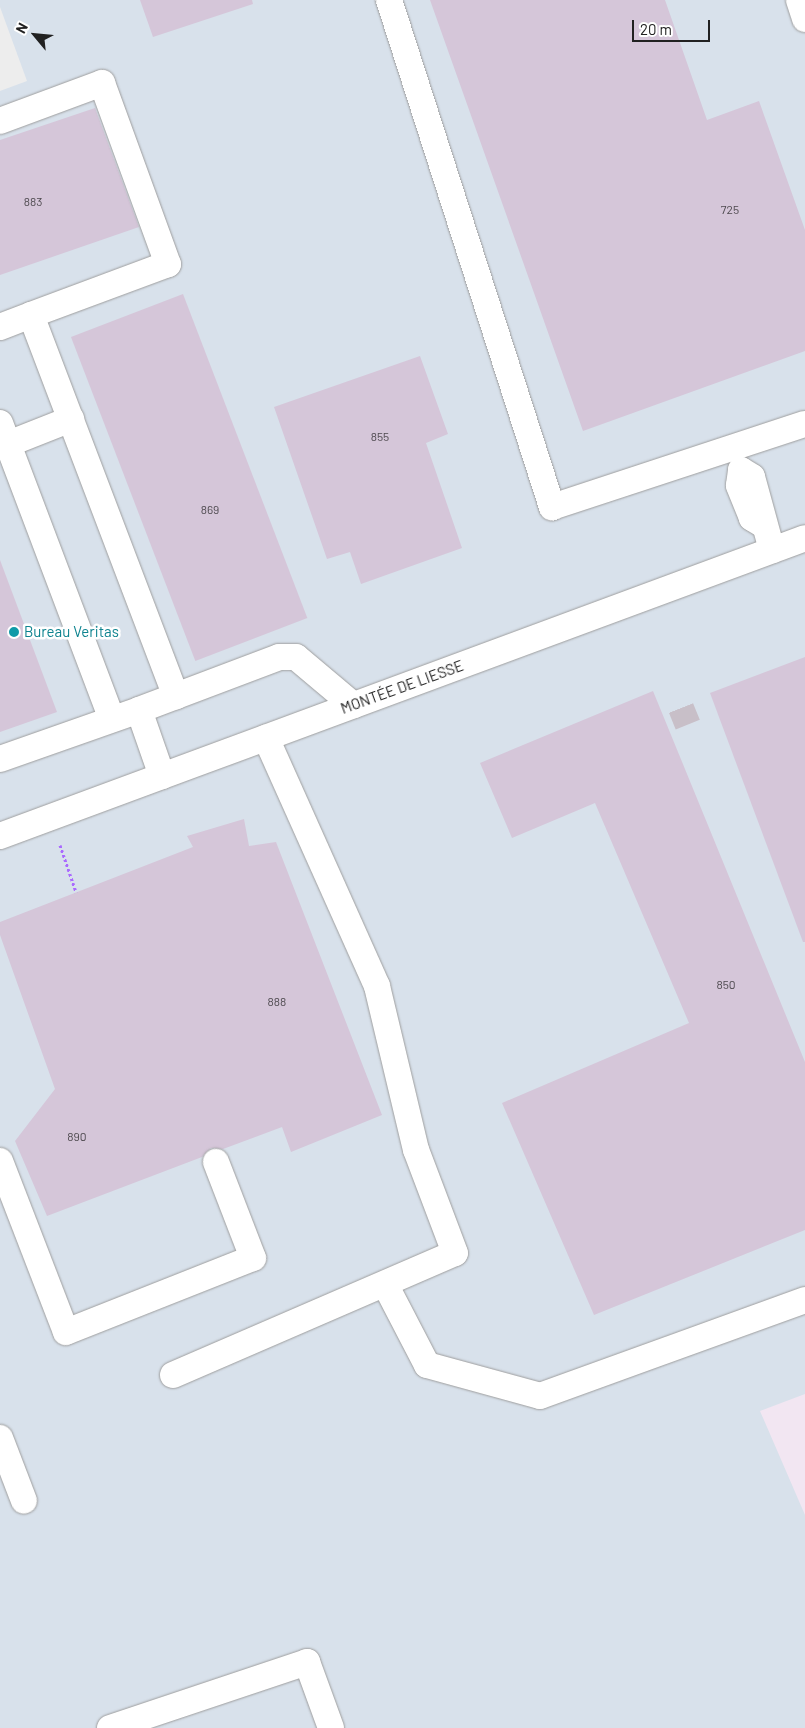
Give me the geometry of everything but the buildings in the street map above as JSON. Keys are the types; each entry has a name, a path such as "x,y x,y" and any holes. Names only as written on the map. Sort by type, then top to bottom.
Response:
{"street":[{"path":"389,0 552,507 737,459 805,424"},
{"path":"799,0 805,19"},
{"path":"0,121 102,83 168,264 0,327"},
{"path":"31,315 176,696"},
{"path":"71,420 4,433 112,719"},
{"path":"737,459 752,477 765,516 762,524 772,550"},
{"name":"MONTÉE DE LIESSE","path":"0,836 805,538"},
{"path":"0,759 139,710 279,657 296,657 353,705"},
{"path":"139,710 162,776"},
{"path":"173,1375 456,1253 416,1150 376,986 266,738"},
{"path":"0,1161 66,1332 253,1258 216,1162"},
{"path":"385,1284 427,1364 540,1396 805,1300"},
{"path":"0,1438 24,1501"},
{"path":"110,1728 307,1662 331,1728"}],"path":[{"path":"60,845 76,892"}],"shaded area":[{"path":"0,0 805,0 805,1394 760,1411 805,1515 805,1728 0,1728"},
{"path":"0,7 27,81 0,91"}],"tunnel":[{"path":"681,708 688,725"}],"place":[{"name":"Bureau Veritas","path":"14,632"}]}
